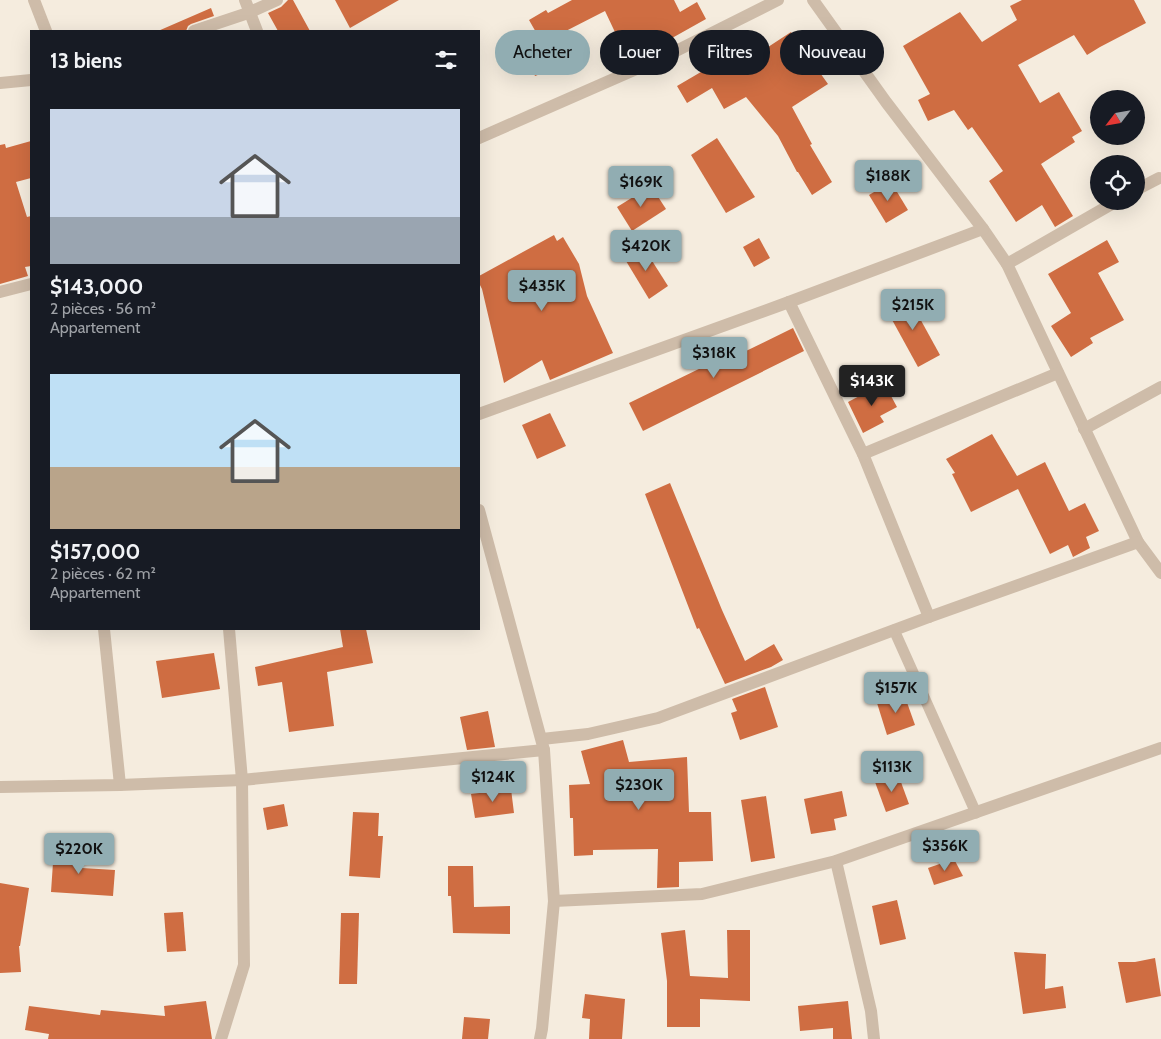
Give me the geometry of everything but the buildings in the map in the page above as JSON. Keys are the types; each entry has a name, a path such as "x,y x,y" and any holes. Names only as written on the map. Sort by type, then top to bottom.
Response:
{"street":[{"path":"34,0 46,30"},
{"path":"245,0 248,13 256,30"},
{"path":"197,30 248,13 277,0"},
{"path":"480,138 666,56 778,0"},
{"path":"813,0 886,102 983,229 1007,264 1138,542 1161,573"},
{"path":"0,83 30,80"},
{"path":"1145,185 1159,178"},
{"path":"1007,264 1101,210"},
{"path":"480,414 789,302 983,229"},
{"path":"0,292 30,284"},
{"path":"789,302 863,454 930,617"},
{"path":"863,454 1058,373"},
{"path":"1084,429 1161,387"},
{"path":"480,514 543,745 554,901 540,1039"},
{"path":"0,787 242,780 543,745 658,718 1138,542"},
{"path":"104,630 120,785"},
{"path":"221,1039 244,965 242,780 229,630"},
{"path":"554,901 702,894 836,862 1161,748"},
{"path":"836,862 871,1011 874,1039"}],"lane":[{"path":"894,630 976,813"}]}
